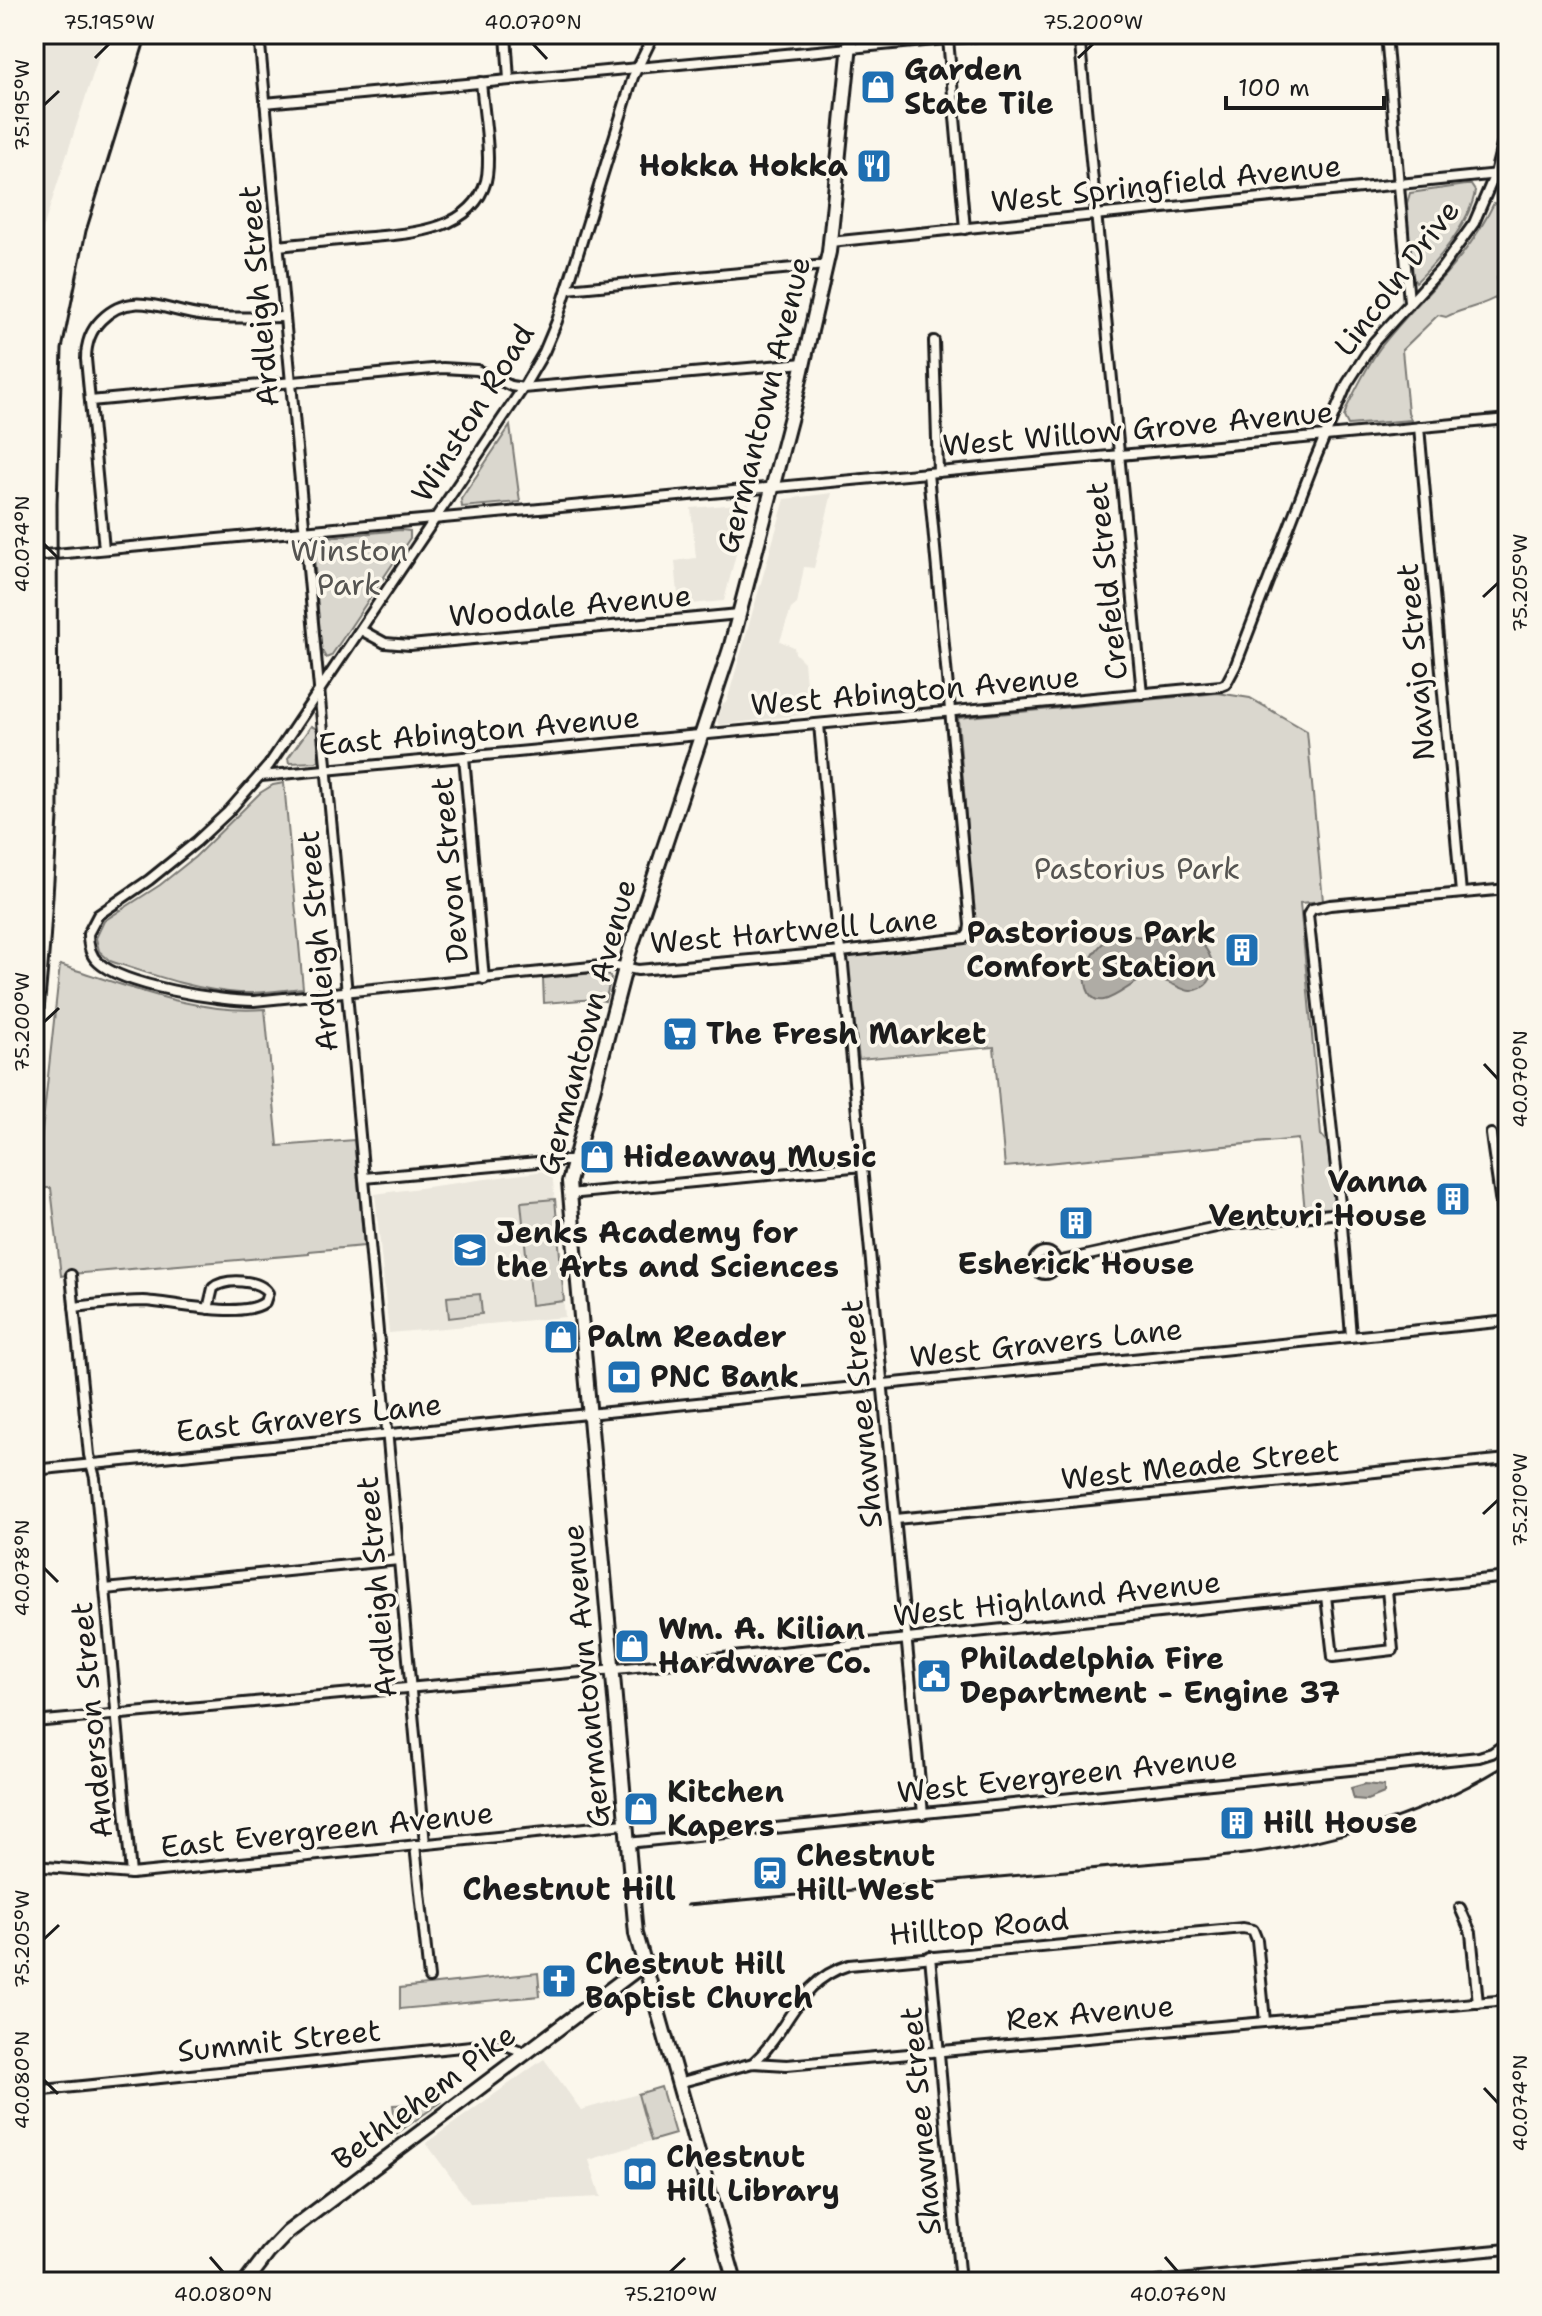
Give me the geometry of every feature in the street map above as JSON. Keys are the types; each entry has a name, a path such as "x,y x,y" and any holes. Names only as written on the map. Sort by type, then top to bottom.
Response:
{"main road":[{"name":"Germantown Avenue","path":"735,2282 634,1921 569,1194 573,1161 625,967 739,614 804,363 830,242 851,34"},
{"name":"Bethlehem Pike","path":"246,2282 288,2232 644,1964"}],"street":[{"name":"Ardleigh Street","path":"259,34 411,1687 429,1978"},
{"path":"506,34 509,80"},
{"name":"Winston Road","path":"88,942 90,928 98,915 188,850 261,776 320,693 523,388 551,336 637,68 654,34"},
{"path":"265,103 999,34"},
{"name":"Crefeld Street","path":"1079,34 1142,694"},
{"path":"1386,34 1409,302"},
{"path":"948,39 965,229"},
{"path":"278,246 408,234 443,224 466,212 481,193 488,171 481,82"},
{"name":"Lincoln Drive","path":"1226,684 1324,436 1356,368 1374,342 1441,269 1474,223 1495,174 1508,121"},
{"name":"West Springfield Avenue","path":"830,242 1508,173"},
{"path":"567,289 826,265"},
{"path":"104,549 87,342 94,328 118,306 133,302 208,317 285,317"},
{"path":"934,341 933,472 950,712"},
{"path":"90,401 458,367 486,372 511,386 523,388 804,363"},
{"name":"West Willow Grove Avenue","path":"34,556 1508,419"},
{"name":"Navajo Street","path":"1419,427 1461,893"},
{"name":"Woodale Avenue","path":"361,630 385,643 410,645 739,614"},
{"name":"West Abington Avenue","path":"702,735 1214,688 1226,684"},
{"name":"West Hartwell Lane","path":"88,942 93,956 110,971 188,993 244,1001 611,965 638,970 962,939 967,936 970,925 950,712"},
{"name":"Shawnee Street","path":"819,724 923,1814"},
{"name":"East Abington Avenue","path":"261,776 702,735"},
{"name":"Devon Street","path":"464,757 484,979"},
{"path":"1351,1336 1309,911 1330,905 1508,889"},
{"path":"1491,1134 1505,1224 1508,1274"},
{"path":"364,1178 573,1161"},
{"path":"569,1194 863,1166"},
{"path":"1057,1262 1230,1224 1341,1213"},
{"name":"Anderson Street","path":"71,1275 105,1589 131,1874"},
{"path":"74,1307 138,1301 208,1309 256,1308 265,1302 268,1293 255,1283 220,1283 213,1288 208,1309"},
{"path":"1508,1323 1508,1334"},
{"name":"West Gravers Lane","path":"589,1414 1351,1336 1508,1323"},
{"name":"East Gravers Lane","path":"34,1470 589,1414"},
{"name":"West Meade Street","path":"896,1519 1508,1459"},
{"path":"105,1589 399,1560"},
{"name":"West Highland Avenue","path":"34,1722 612,1669 1508,1577"},
{"path":"1326,1596 1333,1657 1393,1650 1387,1590"},
{"name":"West Evergreen Avenue","path":"627,1843 1479,1757 1492,1753 1508,1742"},
{"name":"East Evergreen Avenue","path":"34,1866 131,1874 625,1824"},
{"path":"1460,1908 1471,1933 1478,2003"},
{"name":"Hilltop Road","path":"753,2063 807,1990 830,1972 863,1962 1243,1928 1253,1930 1257,1940 1265,2021"},
{"name":"Shawnee Street","path":"930,1956 960,2282"},
{"name":"Rex Avenue","path":"678,2083 753,2063 787,2065 1508,2000"},
{"name":"Summit Street","path":"34,2091 481,2045 505,2045 527,2053"},
{"path":"1157,2282 1508,2249"}],"shaded area":[{"path":"34,34 106,34 34,256"},
{"path":"832,493 814,568 804,567 797,604 791,609 780,641 794,647 795,653 804,662 809,714 719,725 717,721 722,704 727,701 785,499"},
{"path":"749,503 724,601 679,605 675,561 696,558 691,508"},
{"path":"1119,935 1160,938 1192,936 1206,949 1212,975 1201,988 1191,991 1151,978 1105,1000 1098,1000 1087,988 1088,966 1101,945"},
{"name":"Jenks Academy for the Arts and Sciences","path":"552,1170 565,1317 389,1333 375,1194"},
{"path":"1365,1784 1384,1786 1384,1793 1367,1800 1354,1799 1351,1788"},
{"path":"544,2059 581,2110 638,2094 651,2141 589,2160 601,2197 470,2203 426,2143"}],"green space":[{"path":"1471,185 1475,191 1467,215 1434,264 1416,282 1411,273 1407,203 1410,193"},
{"path":"1494,203 1508,215 1508,260 1497,278 1500,295 1446,317 1438,315 1402,350 1411,420 1348,425 1344,417 1347,407 1375,355 1456,263"},
{"name":"Winston Park","path":"510,426 520,502 462,507 461,499"},
{"name":"Winston Park","path":"410,531 410,538 331,656 326,658 321,649 313,540"},
{"name":"Pastorius Park","path":"1218,693 1250,698 1307,731 1323,901 1300,903 1321,1135 1327,1142 1335,1202 1327,1210 1305,1212 1298,1139 1005,1167 994,1047 859,1059 847,962 849,957 862,952 962,944 974,936 958,718"},
{"path":"311,726 317,729 319,760 289,763 288,758"},
{"path":"284,783 303,988 248,993 207,989 110,961 99,951 96,938 104,921 160,885 195,857 260,793"},
{"path":"60,965 187,1003 239,1010 265,1009 278,1146 354,1140 364,1246 309,1251 309,1254 61,1276 51,1188 36,1188"},
{"path":"605,972 611,978 605,1001 544,1003 543,978"},
{"path":"555,1199 564,1301 531,1305 521,1202"},
{"path":"480,1294 482,1314 449,1318 447,1297"},
{"path":"538,1973 540,1996 400,2009 400,1988"},
{"path":"661,2087 675,2134 651,2141 638,2094"},
{"path":"440,2103 397,2133 393,2105"}],"railway":[{"path":"34,1126 58,818 57,503 62,349 86,231 147,34"},
{"path":"687,1905 1212,1858 1290,1847 1366,1828 1402,1815 1474,1784 1508,1764"}],"place":[{"name":"Garden State Tile","path":"878,87"},
{"name":"Hokka Hokka","path":"874,166"},
{"name":"Pastorious Park Comfort Station","path":"1242,950"},
{"name":"The Fresh Market","path":"680,1034"},
{"name":"Hideaway Music","path":"597,1157"},
{"name":"Vanna Venturi House","path":"1453,1199"},
{"name":"Esherick House","path":"1076,1223"},
{"name":"Jenks Academy for the Arts and Sciences","path":"470,1250"},
{"name":"Palm Reader","path":"561,1337"},
{"name":"PNC Bank","path":"624,1377"},
{"name":"Wm. A. Kilian Hardware Co.","path":"632,1646"},
{"name":"Philadelphia Fire Department - Engine 37","path":"934,1676"},
{"name":"Kitchen Kapers","path":"641,1809"},
{"name":"Hill House","path":"1237,1823"},
{"name":"Chestnut Hill West","path":"770,1873"},
{"name":"Chestnut Hill Baptist Church","path":"559,1981"},
{"name":"Chestnut Hill Library","path":"640,2174"}],"district":[{"name":"Chestnut Hill","path":"569,1889"}]}
